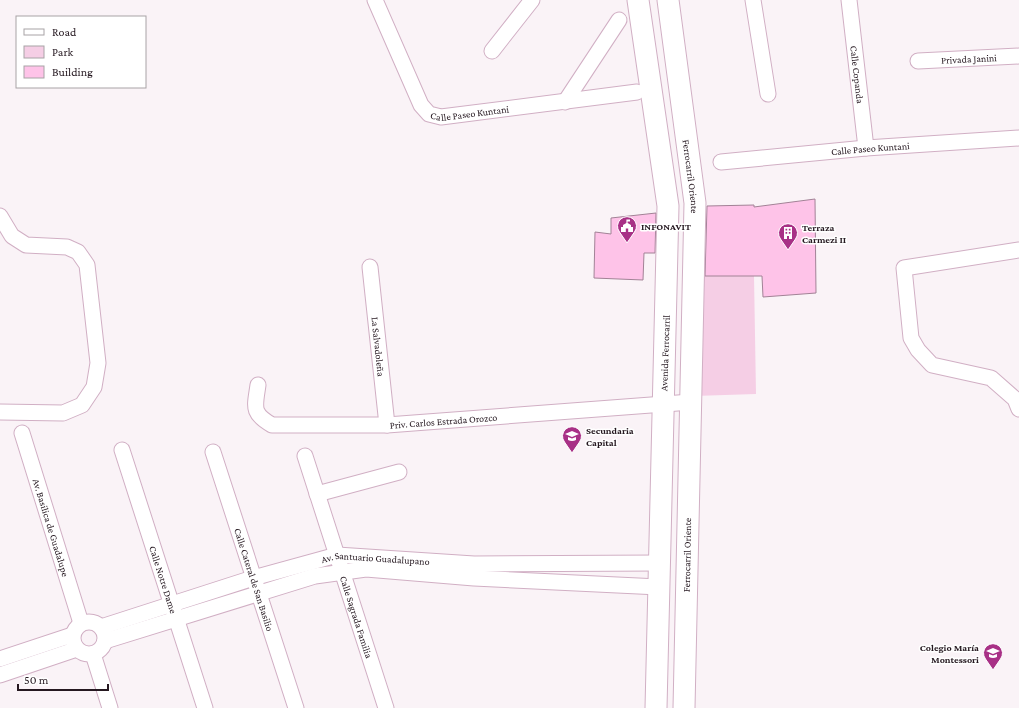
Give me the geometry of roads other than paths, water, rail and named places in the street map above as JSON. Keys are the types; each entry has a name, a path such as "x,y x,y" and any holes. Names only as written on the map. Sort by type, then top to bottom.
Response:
{"main road":[{"name":"Avenida Ferrocarril","path":"638,0 668,206 656,708"},
{"name":"Ferrocarril Oriente","path":"668,0 695,203 684,708"},
{"path":"663,164 690,163"},
{"path":"666,299 693,302"}],"street":[{"name":"Calle Paseo Kuntani","path":"375,0 421,105 429,114 441,116 637,92"},
{"path":"492,51 532,0"},
{"path":"753,0 768,94"},
{"name":"Calle Copanda","path":"849,0 866,148"},
{"path":"565,102 619,20"},
{"name":"Privada Janini","path":"918,61 1019,56"},
{"name":"Calle Paseo Kuntani","path":"721,162 866,148 1019,138"},
{"path":"0,216 12,236 26,245 67,247 78,252 87,265 98,364 94,387 82,405 63,412 0,412"},
{"path":"1019,250 904,268 911,338 918,350 932,365 991,378 1015,399 1019,409"},
{"name":"La Salvadoleña","path":"370,268 387,425"},
{"name":"Priv. Carlos Estrada Orozco","path":"258,385 255,408 260,418 272,426 387,425 663,403"},
{"path":"663,403 691,402"},
{"name":"Av. Basilica de Guadalupe","path":"22,433 82,623"},
{"name":"Calle Notre Dame","path":"122,450 206,708"},
{"name":"Calle Cateral de San Basilio","path":"213,452 296,708"},
{"name":"Calle Sagrada Familia","path":"305,456 386,708"},
{"path":"317,494 399,472"},
{"name":"Av. Santuario Guadalupano","path":"103,634 175,611 253,578 337,555 588,583 659,587"},
{"name":"Av. Santuario Guadalupano","path":"175,611 258,593 315,576 366,569 474,571 588,564 659,563"},
{"path":"588,564 588,583"},
{"path":"92,622 103,634 101,649 93,654 84,654 75,642 75,628 82,623 92,622"},
{"path":"0,660 75,642"},
{"path":"0,675 75,642"},
{"path":"93,654 110,708"}],"place":[{"name":"INFONAVIT","path":"627,243"},
{"name":"Terraza Carmezi II","path":"788,250"},
{"name":"Secundaria Capital","path":"572,453"},
{"name":"Colegio María Montessori","path":"993,670"}]}
